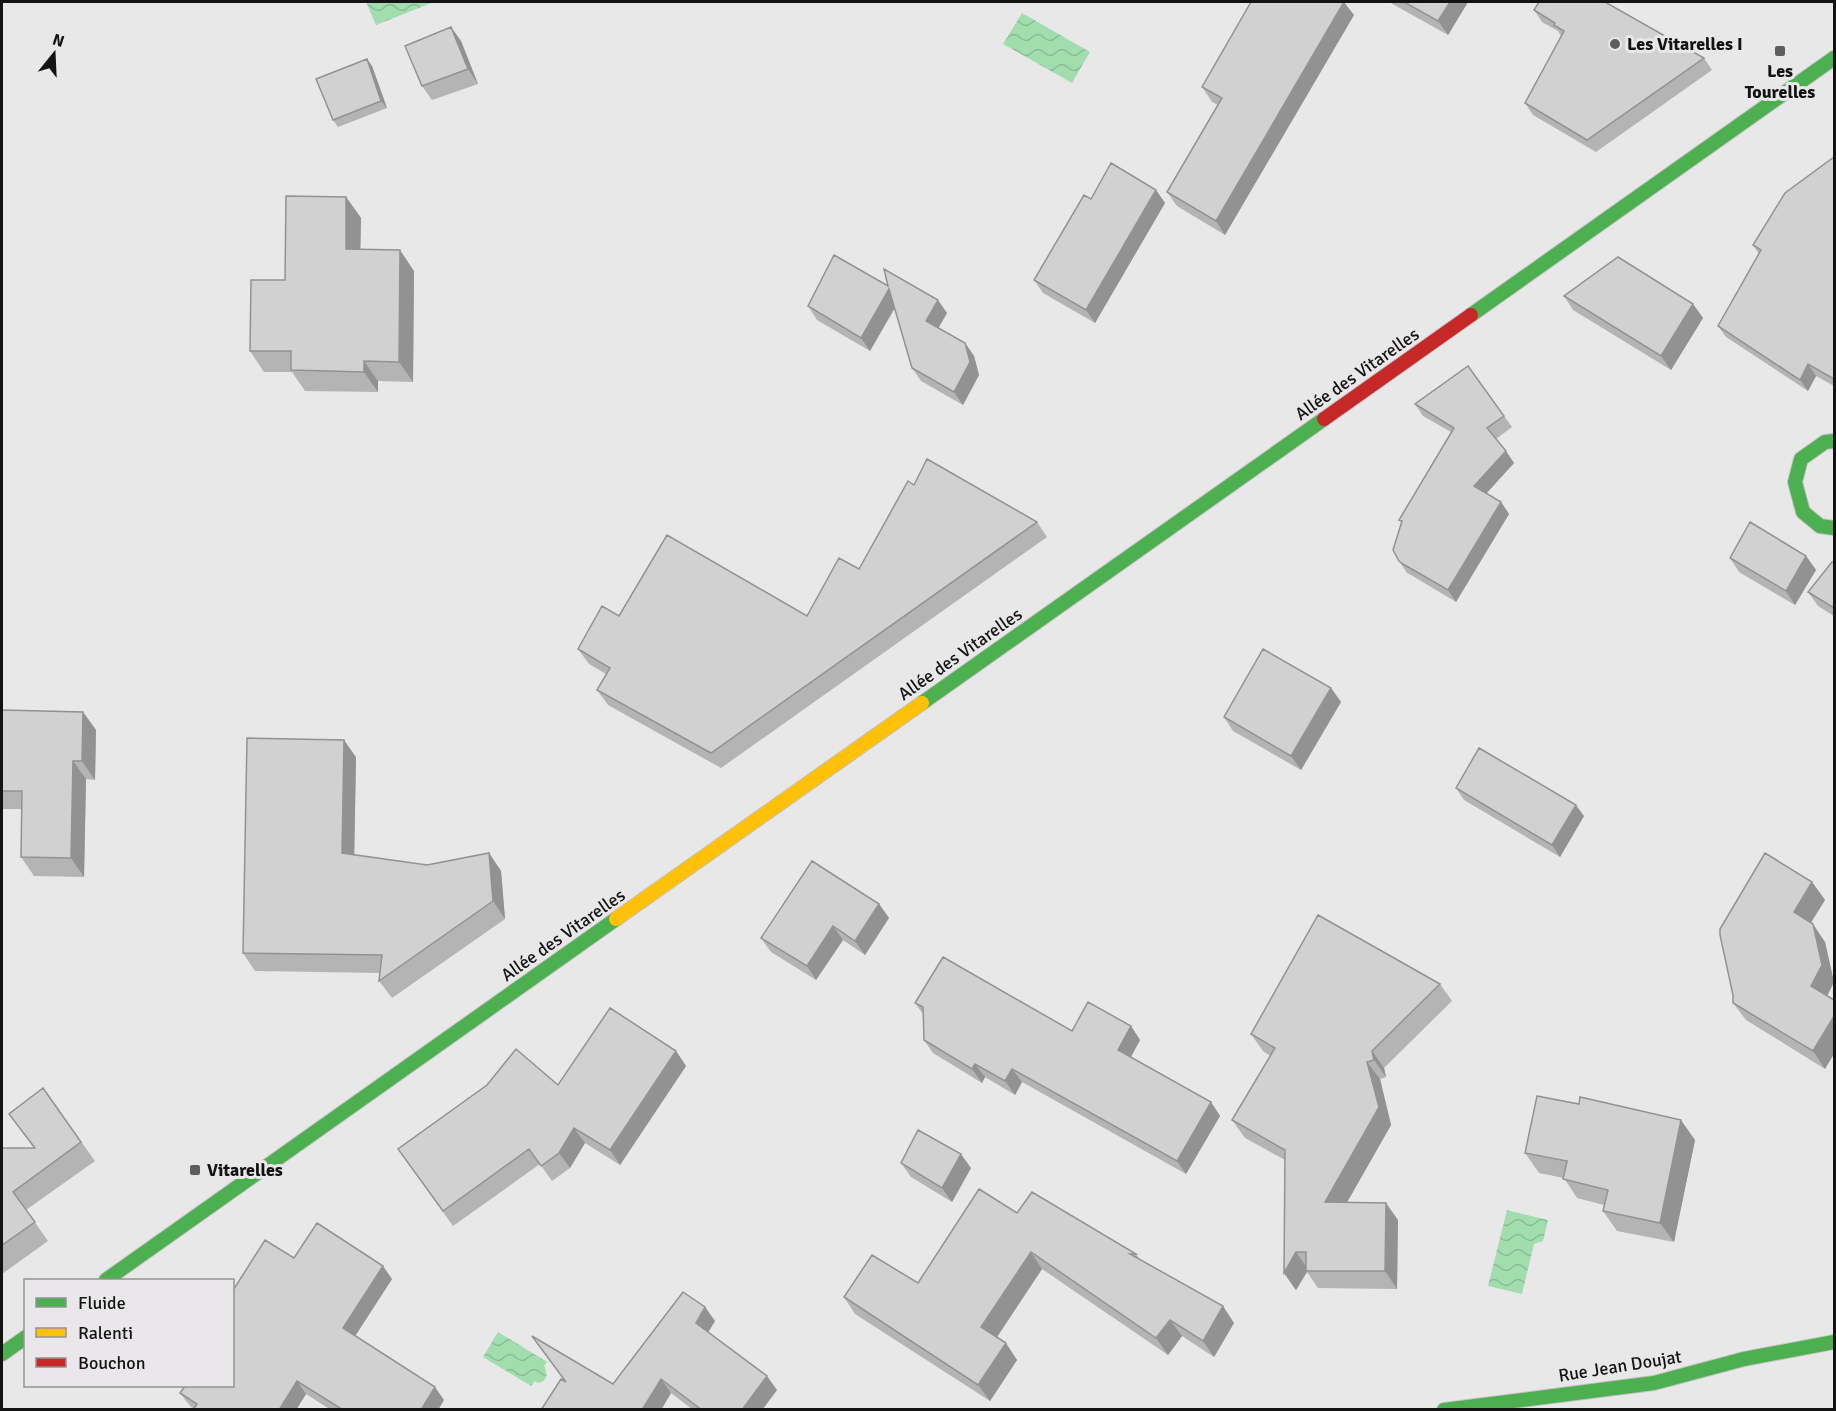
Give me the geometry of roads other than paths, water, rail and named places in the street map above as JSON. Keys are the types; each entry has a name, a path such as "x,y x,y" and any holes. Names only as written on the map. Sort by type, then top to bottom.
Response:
{"main road":[{"name":"Allée des Vitarelles","path":"109,1279 1834,58"},
{"path":"1834,441 1825,442 1801,459 1795,482 1803,512 1820,526 1834,528"},
{"path":"2,1353 24,1338"},
{"name":"Rue Jean Doujat","path":"1444,1410 1654,1383 1744,1359 1834,1342"}],"water":[{"path":"366,2 434,2 376,25"},
{"path":"1022,13 1090,52 1072,83 1003,44"},
{"path":"1507,1210 1548,1220 1543,1241 1534,1244 1522,1294 1488,1286"},
{"path":"498,1332 547,1362 544,1366 546,1374 544,1381 538,1383 535,1381 531,1386 483,1357"}],"place":[{"name":"Les Vitarelles I","path":"1615,44"},
{"name":"Les Tourelles","path":"1780,51"},
{"name":"Vitarelles","path":"195,1170"}]}
